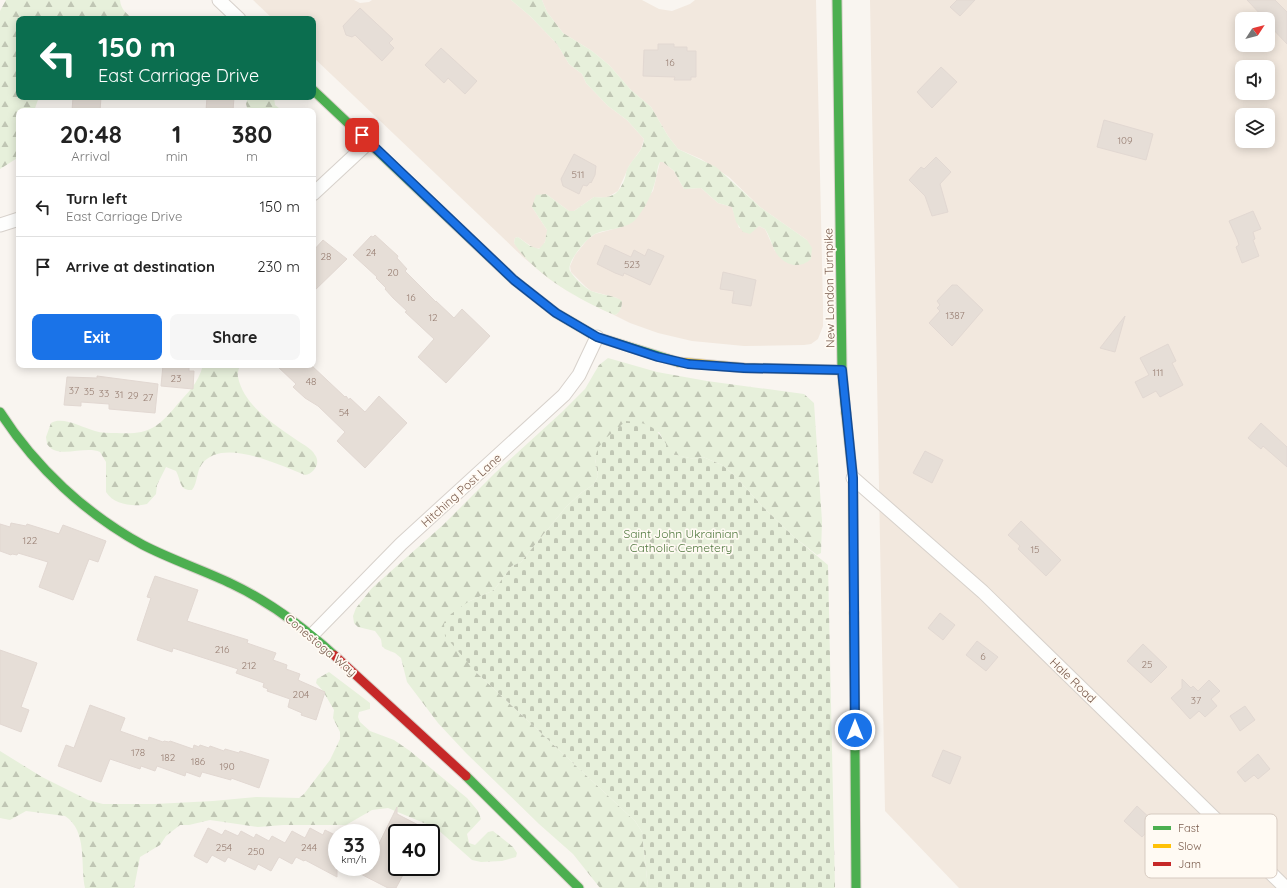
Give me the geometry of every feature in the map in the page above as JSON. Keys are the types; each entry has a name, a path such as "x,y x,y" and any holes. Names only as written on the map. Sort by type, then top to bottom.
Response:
{"street":[{"path":"219,0 236,16"},
{"name":"New London Turnpike","path":"837,0 842,370 853,478 856,888"},
{"path":"316,93 514,280 556,313 597,337 658,357 688,364 744,368 842,370"},
{"path":"316,191 369,142"},
{"path":"0,225 16,220"},
{"name":"Hitching Post Lane","path":"312,634 401,544 564,395 579,375 597,337"},
{"name":"Conestoga Way","path":"0,412 36,459 67,491 111,525 143,545 246,591 283,613 312,634 477,786 579,888"},
{"name":"Hale Road","path":"853,478 983,592 1210,814"},
{"name":"Hale Road","path":"1276,878 1286,888"}],"shaded area":[{"path":"253,0 354,0 360,3 369,2 372,0 511,0 530,16 557,44 569,64 582,74 586,83 608,106 627,120 644,139 641,149 629,166 618,191 606,198 594,197 574,211 569,211 546,194 532,207 547,230 548,235 542,248 535,249 518,237 515,238 514,243 548,277 575,296 548,278 523,257 316,60 316,16 270,16"},
{"path":"542,0 642,0 659,9 672,11 690,4 695,0 816,0 823,305 823,326 818,339 811,344 804,345 744,346 692,341 658,333 630,323 576,296 615,315 617,314 622,306 617,298 591,291 571,272 570,266 575,255 587,240 595,234 621,227 653,191 660,162 663,162 674,171 684,189 701,188 718,203 732,207 739,228 755,228 759,226 765,229 775,251 807,240 760,207 729,177 701,159 678,149 668,136 651,107 631,90 609,65 592,51 563,33 547,12"},
{"path":"870,0 1287,0 1287,888 959,888 885,811"}],"green space":[{"path":"6,0 120,0 123,9 130,16 16,16 16,100 38,100 35,108 16,108 16,159 0,169 0,11"},
{"path":"511,0 542,0 547,12 563,33 592,51 609,65 631,90 651,107 668,136 678,149 716,167 760,207 807,240 812,248 811,259 801,265 785,262 777,254 765,229 759,226 750,234 743,232 736,222 732,207 718,203 701,188 684,189 674,171 663,162 660,162 652,191 637,218 633,222 623,227 600,232 591,236 574,256 571,262 570,271 581,284 593,292 618,298 622,301 622,305 617,314 615,315 588,302 545,276 522,254 514,243 515,238 518,237 530,246 539,249 545,242 547,230 532,207 536,195 546,194 569,211 574,211 594,197 614,195 623,184 627,169 641,150 644,139 627,120 608,106 586,83 582,74 569,64 557,44 530,16"},
{"path":"247,100 274,100 275,105 279,108 247,108"},
{"path":"608,358 657,372 707,381 804,394 814,403 822,521 821,553 817,555 794,537 763,507 734,475 722,465 703,457 694,459 671,454 659,432 595,458 598,476 594,484 581,493 566,507 521,562 512,566 494,590 468,602 477,673 635,821 642,832 648,888 600,888 573,854 539,824 466,753 438,723 407,682 401,658 382,646 381,639 375,631 358,627 354,623 353,616 356,608 372,588 443,525 495,473 562,412 585,389 599,365"},
{"path":"202,368 239,368 238,377 241,388 247,397 271,422 308,447 314,453 317,458 316,468 311,473 305,475 267,460 237,453 223,453 211,456 202,464 192,490 185,489 181,484 176,471 166,467 157,485 156,494 147,504 130,505 114,500 106,492 106,462 100,452 94,450 57,451 52,449 47,444 46,437 51,423 56,421 73,423 105,433 136,433 150,429 169,414 195,383"},
{"name":"Saint John Ukrainian Catholic Cemetery","path":"626,421 650,426 663,439 672,454 694,459 703,457 722,465 734,475 763,507 794,537 828,565 835,888 648,888 642,832 635,821 477,673 445,636 444,624 451,614 468,602 494,590 512,566 521,562 566,507 581,493 594,484 598,476 595,458 598,448 606,438"},
{"path":"329,672 370,703 370,709 359,712 358,717 360,722 370,731 394,740 410,751 467,798 478,811 481,819 467,834 469,843 475,845 488,832 493,831 513,847 517,853 516,857 502,861 481,862 472,860 440,832 440,824 426,824 388,808 372,810 348,824 258,827 210,820 189,825 180,825 166,836 160,845 140,857 134,888 85,888 80,839 72,822 65,816 26,811 10,820 0,818 0,751 42,777 88,800 103,804 155,804 256,797 299,798 304,794 330,760 340,739 340,732 333,718 334,710 323,691 316,683 317,679"}],"building":[{"path":"957,0 975,0 960,16 950,7"},
{"path":"1247,0 1275,0 1287,12 1287,44 1275,31 1275,12 1258,12"},
{"path":"360,8 393,39 389,43 394,48 382,61 355,35 352,37 346,35 343,26"},
{"path":"658,44 674,44 674,47 687,47 687,51 696,51 696,77 691,77 691,80 674,80 675,77 643,76 644,50 658,50"},
{"path":"441,48 477,81 465,94 448,78 444,83 425,65"},
{"path":"941,67 957,82 932,108 917,92"},
{"path":"73,100 101,100 100,108 72,108"},
{"path":"207,100 234,100 233,108 206,108"},
{"path":"1104,120 1153,134 1146,160 1097,147"},
{"path":"574,154 596,166 595,175 591,183 590,182 587,186 583,185 579,194 563,186 561,179"},
{"path":"936,157 951,172 940,184 948,212 932,216 925,196 909,180 921,167 924,169"},
{"path":"1253,211 1261,229 1253,232 1255,239 1253,240 1259,256 1242,263 1236,247 1239,245 1229,221"},
{"path":"375,235 398,256 397,258 407,269 405,271 454,318 462,309 490,336 446,383 418,357 434,339 405,312 407,311 385,289 386,288 376,278 377,277 353,255 371,236 373,237"},
{"path":"323,240 347,259 316,289 316,248"},
{"path":"605,245 631,257 634,250 645,256 648,249 664,256 650,285 624,273 623,276 615,273 597,264"},
{"path":"723,272 756,280 751,306 732,303 734,291 720,289"},
{"path":"952,285 957,285 983,310 952,346 929,323 940,311 937,308 940,305 937,301"},
{"path":"1125,316 1115,352 1100,348"},
{"path":"1168,344 1176,361 1172,363 1183,385 1160,397 1156,391 1143,398 1135,382 1149,375 1140,358"},
{"path":"163,368 189,368 189,371 194,371 193,389 161,386"},
{"path":"279,368 314,368 345,397 346,396 349,400 350,398 365,412 379,396 407,423 365,468 337,441 345,432 318,406 305,398 293,387 296,384"},
{"path":"97,376 158,384 155,413 109,409 109,404 81,402 81,406 64,405 67,377 97,378"},
{"path":"1261,423 1287,447 1287,467 1263,446 1261,449 1248,438"},
{"path":"925,451 943,460 932,483 913,473"},
{"path":"1021,521 1061,560 1046,576 1018,549 1020,546 1008,535"},
{"path":"11,523 26,526 27,524 59,534 63,525 106,541 98,562 89,559 73,600 39,587 48,562 18,553 17,555 11,555 0,551 0,524 10,527"},
{"path":"155,576 198,590 187,621 248,640 247,643 276,653 273,660 287,665 286,669 300,674 298,680 325,692 316,720 301,715 302,713 288,707 290,699 267,691 268,689 263,687 264,683 236,673 238,669 173,648 172,652 137,640 151,598 147,597"},
{"path":"940,613 955,625 943,640 928,628"},
{"path":"977,641 998,657 986,671 966,655"},
{"path":"1143,644 1167,667 1151,683 1127,661"},
{"path":"0,650 37,663 21,707 29,710 21,732 0,724"},
{"path":"1182,679 1191,688 1193,686 1198,691 1209,680 1220,691 1211,699 1217,706 1205,717 1199,711 1190,719 1171,698 1182,688"},
{"path":"90,705 125,718 120,731 148,741 149,737 163,742 170,741 193,749 194,745 209,748 210,746 224,751 225,749 239,753 240,751 269,760 259,788 231,778 231,780 202,772 200,777 186,772 185,776 157,766 155,771 141,766 140,769 110,759 101,782 58,766 66,745 74,748"},
{"path":"1245,706 1255,720 1240,731 1230,716"},
{"path":"943,750 961,757 950,784 932,776"},
{"path":"1258,754 1270,769 1258,779 1254,775 1245,782 1237,772"},
{"path":"1137,806 1145,814 1145,834 1142,837 1124,821"},
{"path":"397,807 397,814 416,824 389,824"},
{"path":"388,825 388,876 402,876 396,888 388,888 365,876 380,876 380,842"},
{"path":"208,828 222,835 225,830 238,836 241,831 254,838 256,834 269,841 272,836 285,843 292,831 305,838 310,828 323,835 325,830 328,832 328,872 296,857 292,864 279,857 271,871 258,864 255,870 228,857 225,862 212,855 207,863 194,856"}],"traffic: fast":[{"path":"837,0 842,370 846,413"},
{"path":"316,93 514,280 556,313 597,337 678,362"},
{"path":"0,412 29,452 63,488 102,519 143,545 221,579 260,599 298,625 334,655"},
{"path":"854,613 856,888"},
{"path":"466,776 579,888"}],"traffic: slow":[{"path":"678,362 745,368 842,370"},
{"path":"846,413 853,478 854,613"}],"traffic: jam":[{"path":"334,655 466,776"}],"route":[{"path":"362,135 514,280 556,313 597,337 658,357 688,364 744,368 842,370 853,478 855,730"}]}
